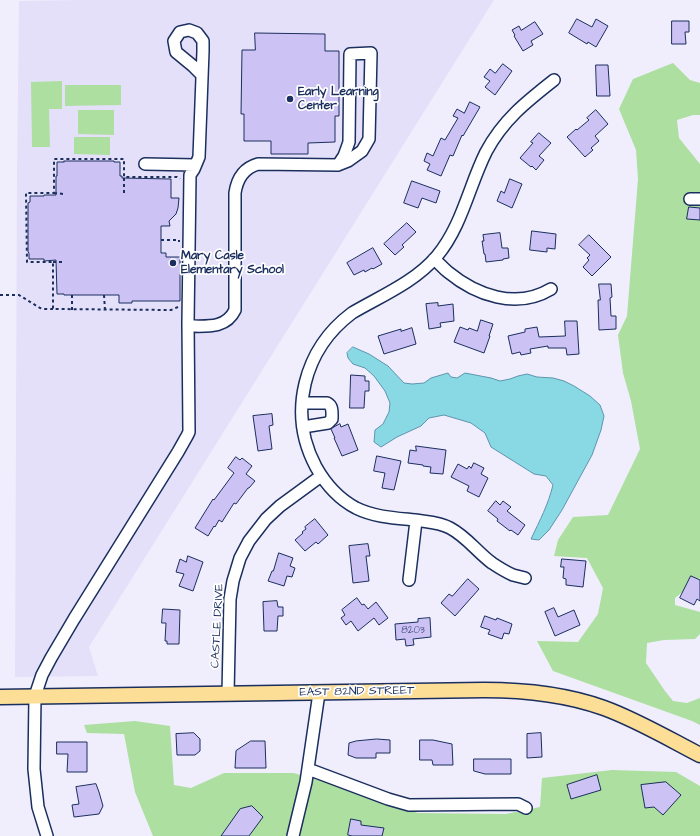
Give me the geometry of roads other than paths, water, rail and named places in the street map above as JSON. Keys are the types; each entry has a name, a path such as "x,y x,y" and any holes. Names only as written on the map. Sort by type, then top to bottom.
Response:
{"main road":[{"name":"EAST 82ND STREET","path":"0,697 504,690 551,694 590,703 619,714 700,755"}],"street":[{"path":"47,836 42,820 34,769 35,696 45,669 63,637 189,432 188,326 190,175 199,157 203,60 203,41 198,33 189,30 180,32 174,40 176,52 202,75"},
{"path":"188,326 215,325 221,323 232,315 235,310 235,193 239,179 246,171 251,166 258,164 338,165 348,161 362,150 370,139 371,52 350,54 349,142 344,156 338,165"},
{"path":"525,578 514,575 491,562 462,535 450,528 437,523 375,515 357,509 349,504 334,492 321,476 310,453 303,428 302,403 304,384 319,348 331,333 352,313 404,283 423,270 434,259 452,234 480,166 498,132 520,108 554,80"},
{"path":"145,164 195,165"},
{"path":"434,259 464,283 489,295 515,300 531,298 551,290"},
{"path":"302,403 327,403 332,407 332,419 328,423 303,428"},
{"name":"CASTLE DRIVE","path":"228,694 230,599 233,581 240,558 249,542 266,519 280,506 321,476"},
{"path":"409,580 416,521"},
{"path":"293,836 306,782 319,693"},
{"path":"308,769 409,805 518,804 526,808"}],"water":[{"path":"353,347 369,354 388,366 404,383 424,383 431,378 448,373 451,377 457,378 465,373 500,381 527,374 564,381 590,396 600,405 604,416 601,430 592,455 562,510 549,530 539,540 531,539 541,519 553,485 546,476 534,474 491,447 485,433 471,423 444,415 429,418 421,426 397,437 381,447 374,442 375,430 383,424 389,412 390,403 385,391 374,376 365,368 353,364 348,358 347,353"}],"place":[{"name":"Early Learning Center","path":"290,99"},
{"name":"Mary Casle Elementary School","path":"173,263"}]}
